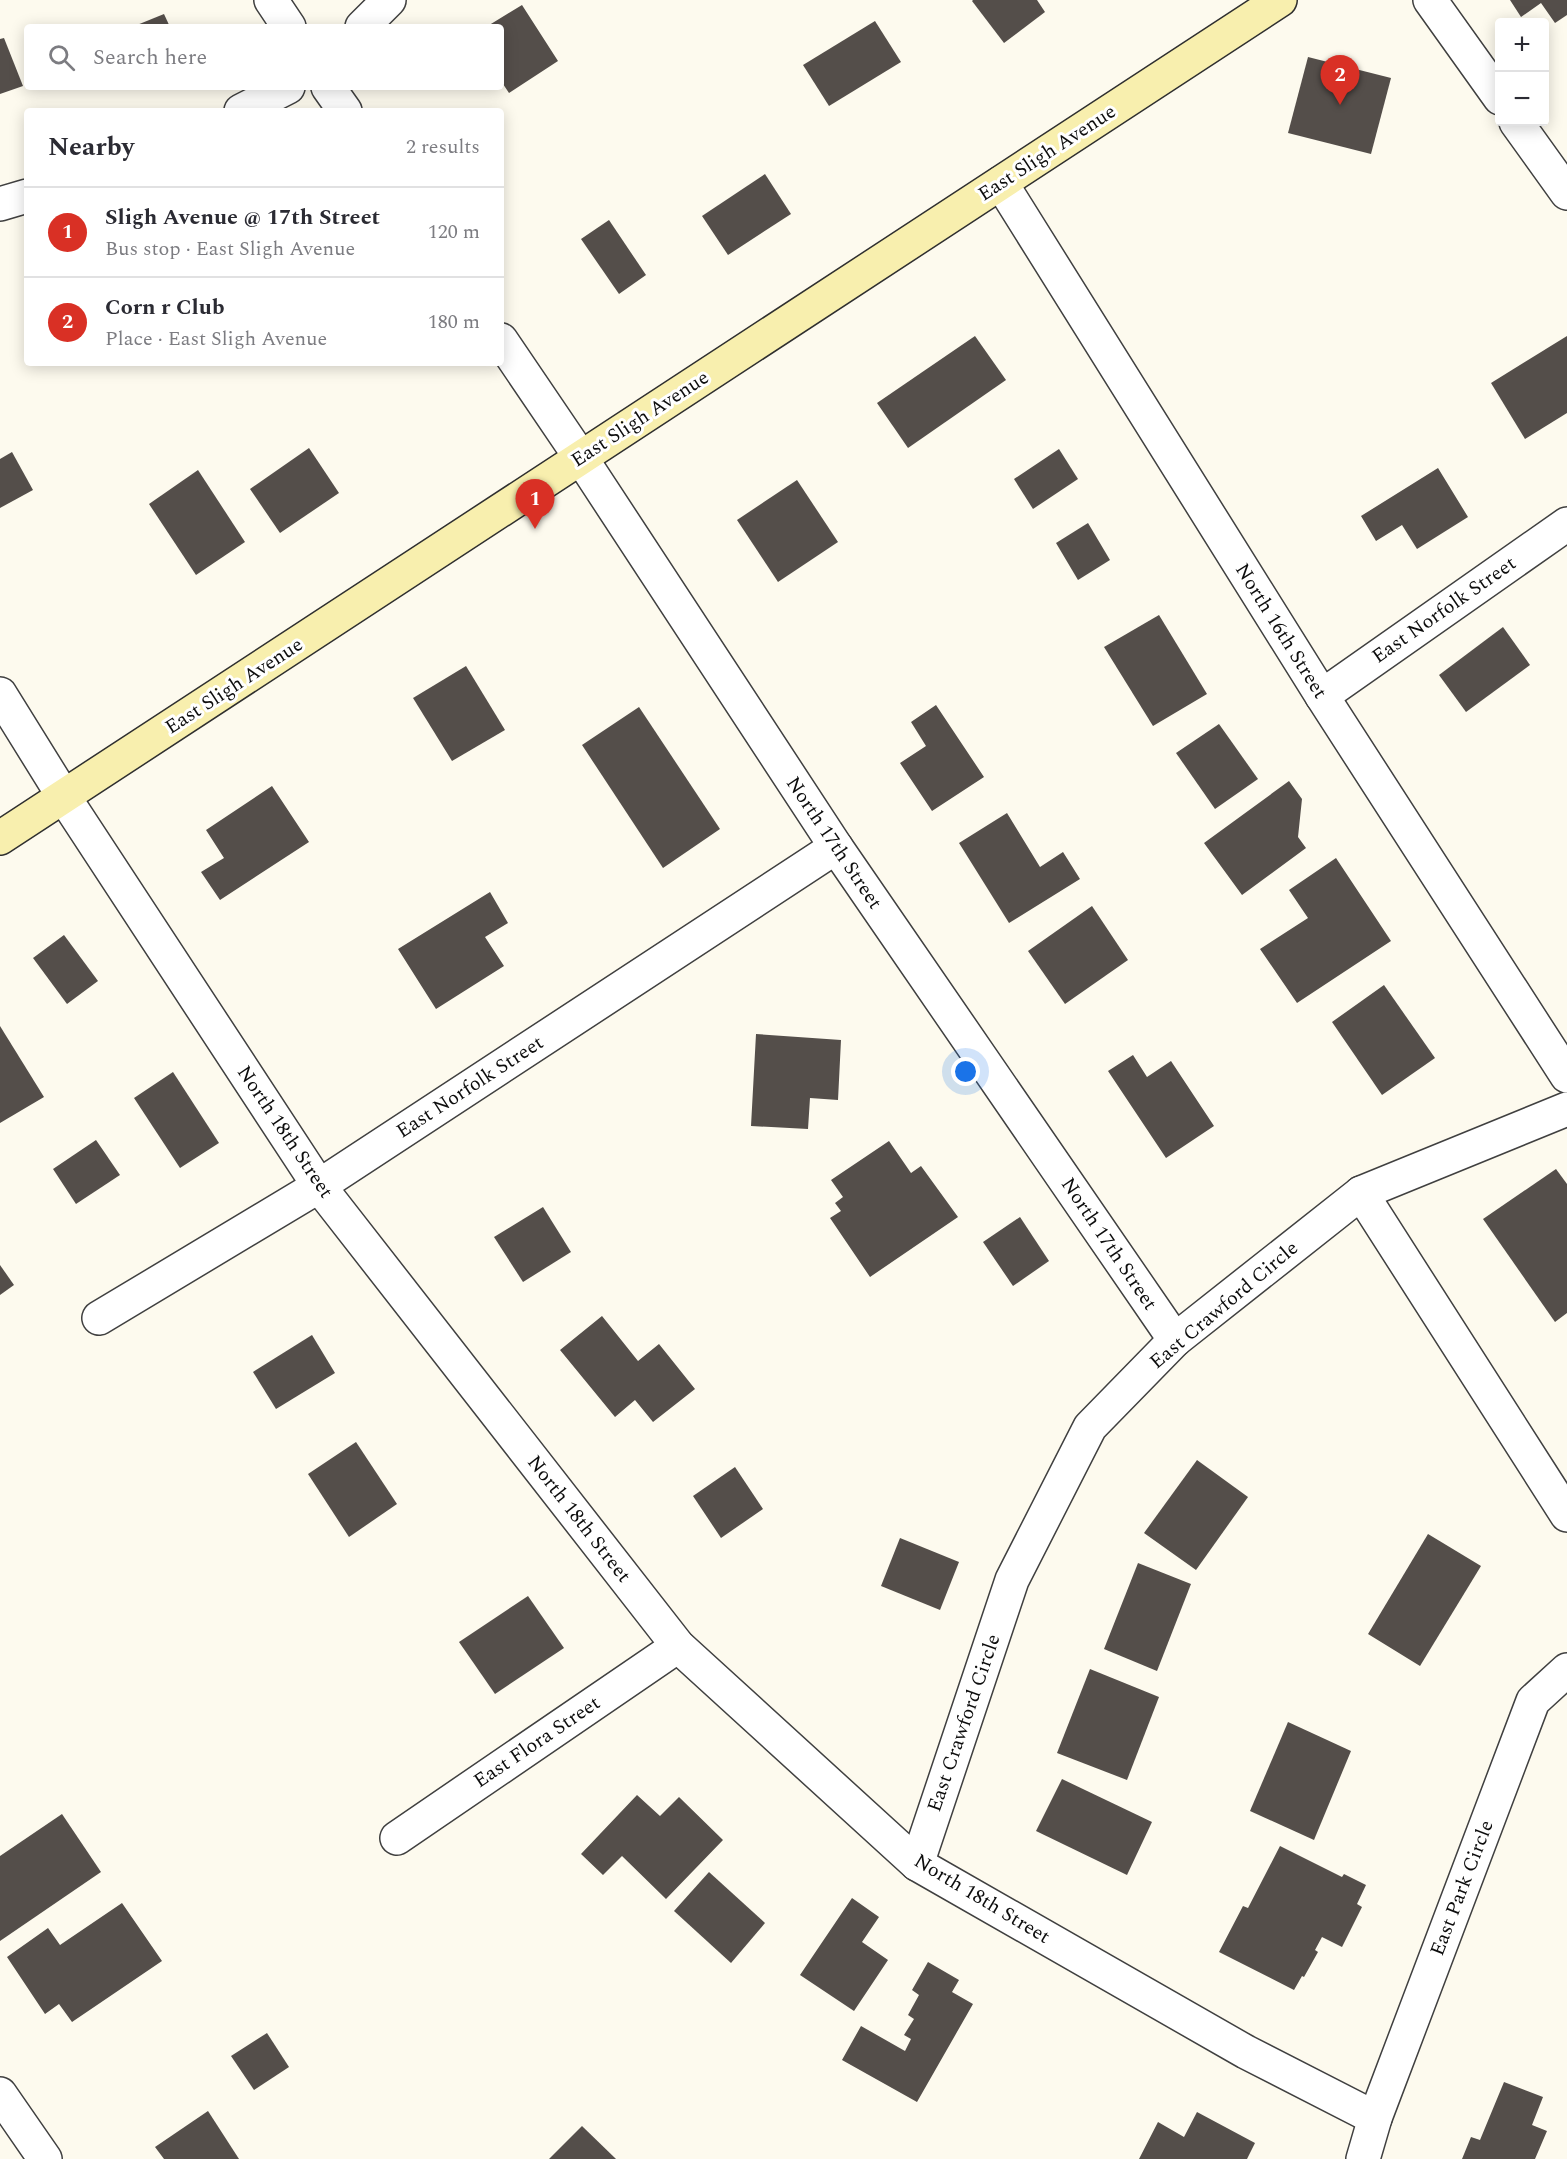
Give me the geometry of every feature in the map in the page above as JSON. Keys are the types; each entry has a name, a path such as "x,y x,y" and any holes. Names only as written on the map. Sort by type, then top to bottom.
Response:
{"street":[{"path":"271,0 287,24"},
{"path":"365,24 389,0"},
{"name":"East Sligh Avenue","path":"0,838 1280,0"},
{"path":"1430,0 1495,91"},
{"path":"247,108 282,90"},
{"path":"330,90 343,108"},
{"path":"1519,126 1567,193"},
{"name":"North 16th Street","path":"1001,183 1322,696 1567,1076"},
{"path":"0,204 24,197"},
{"name":"North 17th Street","path":"504,344 836,847 1175,1340"},
{"name":"East Norfolk Street","path":"1322,696 1567,524"},
{"name":"North 18th Street","path":"0,694 64,797 319,1186 678,1646 917,1864 1246,2052 1374,2118"},
{"name":"East Norfolk Street","path":"99,1318 319,1186 836,847"},
{"name":"East Crawford Circle","path":"917,1864 1012,1580 1090,1427 1175,1340 1361,1193 1567,1109"},
{"path":"1361,1193 1567,1515"},
{"name":"East Flora Street","path":"398,1838 678,1646"},
{"name":"East Park Circle","path":"1363,2159 1374,2118 1533,1701 1567,1670"},
{"path":"2,2103 45,2159"}],"building":[{"path":"973,0 1037,0 1045,12 1004,43"},
{"path":"1510,0 1567,0 1567,15 1555,23 1541,3 1521,17"},
{"path":"522,5 558,61 509,93 504,86 504,24 491,24"},
{"path":"164,14 169,24 139,24"},
{"path":"875,21 901,62 829,106 803,65"},
{"path":"4,38 23,86 0,94 0,39"},
{"path":"1308,57 1391,78 1371,154 1288,133"},
{"path":"765,174 791,214 728,255 702,216"},
{"path":"609,220 646,275 619,294 581,239"},
{"path":"975,336 1006,380 908,448 877,403"},
{"path":"1567,336 1567,413 1525,439 1491,383"},
{"path":"309,448 339,493 280,533 250,489"},
{"path":"1059,449 1078,479 1033,509 1014,479"},
{"path":"12,452 33,490 0,508 0,459"},
{"path":"1438,468 1468,517 1417,549 1402,525 1376,541 1361,516"},
{"path":"198,470 245,542 196,575 149,504"},
{"path":"797,480 838,542 778,582 737,520"},
{"path":"1088,523 1110,560 1078,580 1056,543"},
{"path":"1159,615 1207,694 1153,726 1104,647"},
{"path":"1503,627 1530,665 1466,712 1439,675"},
{"path":"466,666 505,730 452,761 413,698"},
{"path":"936,705 984,777 932,811 900,763 926,746 911,722"},
{"path":"639,707 720,829 663,868 582,745"},
{"path":"1219,724 1258,779 1215,809 1176,753"},
{"path":"1289,781 1302,799 1298,837 1306,848 1242,895 1204,843"},
{"path":"272,786 309,842 220,900 201,872 224,858 206,830"},
{"path":"1007,813 1040,867 1063,852 1080,879 1009,923 959,843"},
{"path":"1336,858 1391,941 1297,1003 1260,949 1308,918 1289,890"},
{"path":"490,892 508,923 485,937 504,966 436,1009 398,949"},
{"path":"1092,906 1128,960 1065,1004 1028,951"},
{"path":"64,935 98,981 67,1004 33,958"},
{"path":"1384,985 1435,1058 1382,1095 1332,1022"},
{"path":"0,1026 44,1097 0,1123"},
{"path":"756,1034 841,1040 838,1100 810,1098 808,1129 751,1126"},
{"path":"1133,1055 1147,1077 1171,1061 1214,1126 1166,1158 1108,1071"},
{"path":"173,1072 219,1143 180,1168 134,1098"},
{"path":"96,1140 120,1175 76,1204 53,1169"},
{"path":"889,1141 911,1173 921,1166 958,1217 870,1277 830,1218 841,1211 835,1203 843,1197 831,1180"},
{"path":"1556,1169 1567,1184 1567,1313 1555,1322 1483,1219"},
{"path":"543,1207 571,1252 523,1282 494,1237"},
{"path":"1020,1217 1049,1261 1013,1286 983,1242"},
{"path":"0,1265 14,1285 0,1295"},
{"path":"602,1316 638,1361 659,1344 695,1389 653,1422 635,1400 615,1417 560,1350"},
{"path":"312,1335 335,1373 276,1409 253,1372"},
{"path":"356,1442 397,1504 349,1537 308,1474"},
{"path":"1197,1460 1248,1497 1196,1570 1144,1533"},
{"path":"735,1467 763,1509 721,1538 693,1496"},
{"path":"1428,1534 1481,1566 1420,1666 1368,1634"},
{"path":"900,1538 959,1562 940,1610 881,1586"},
{"path":"1138,1563 1191,1584 1157,1671 1104,1649"},
{"path":"528,1596 564,1648 495,1694 459,1642"},
{"path":"1090,1669 1159,1697 1127,1780 1057,1753"},
{"path":"1288,1722 1351,1751 1314,1840 1250,1811"},
{"path":"1062,1779 1152,1822 1127,1875 1036,1831"},
{"path":"637,1795 660,1816 679,1797 723,1840 666,1899 622,1856 603,1875 581,1854"},
{"path":"62,1814 101,1872 0,1941 0,1856"},
{"path":"1280,1846 1342,1877 1344,1874 1366,1885 1357,1904 1362,1907 1342,1947 1322,1937 1315,1950 1318,1952 1294,1990 1219,1952 1243,1906 1248,1908"},
{"path":"709,1872 765,1923 731,1963 674,1911"},
{"path":"852,1898 879,1917 862,1942 888,1960 854,2011 800,1975"},
{"path":"122,1903 162,1961 72,2022 59,2004 45,2014 7,1957 48,1928 60,1945"},
{"path":"928,1962 959,1980 952,1992 973,2004 917,2102 842,2060 861,2026 905,2051 911,2039 904,2035 914,2019 908,2015 919,1995 912,1990"},
{"path":"267,2033 289,2067 254,2090 231,2056"},
{"path":"1504,2082 1543,2097 1532,2125 1547,2131 1535,2159 1462,2159 1471,2137 1480,2140"},
{"path":"208,2111 239,2159 164,2159 155,2147"},
{"path":"1197,2112 1255,2143 1247,2159 1139,2159 1158,2122 1184,2137"},
{"path":"582,2126 616,2159 549,2159"}],"place":[{"name":"Corn r Club","path":"1340,105"},
{"name":"Sligh Avenue @ 17th Street","path":"535,529"}]}
